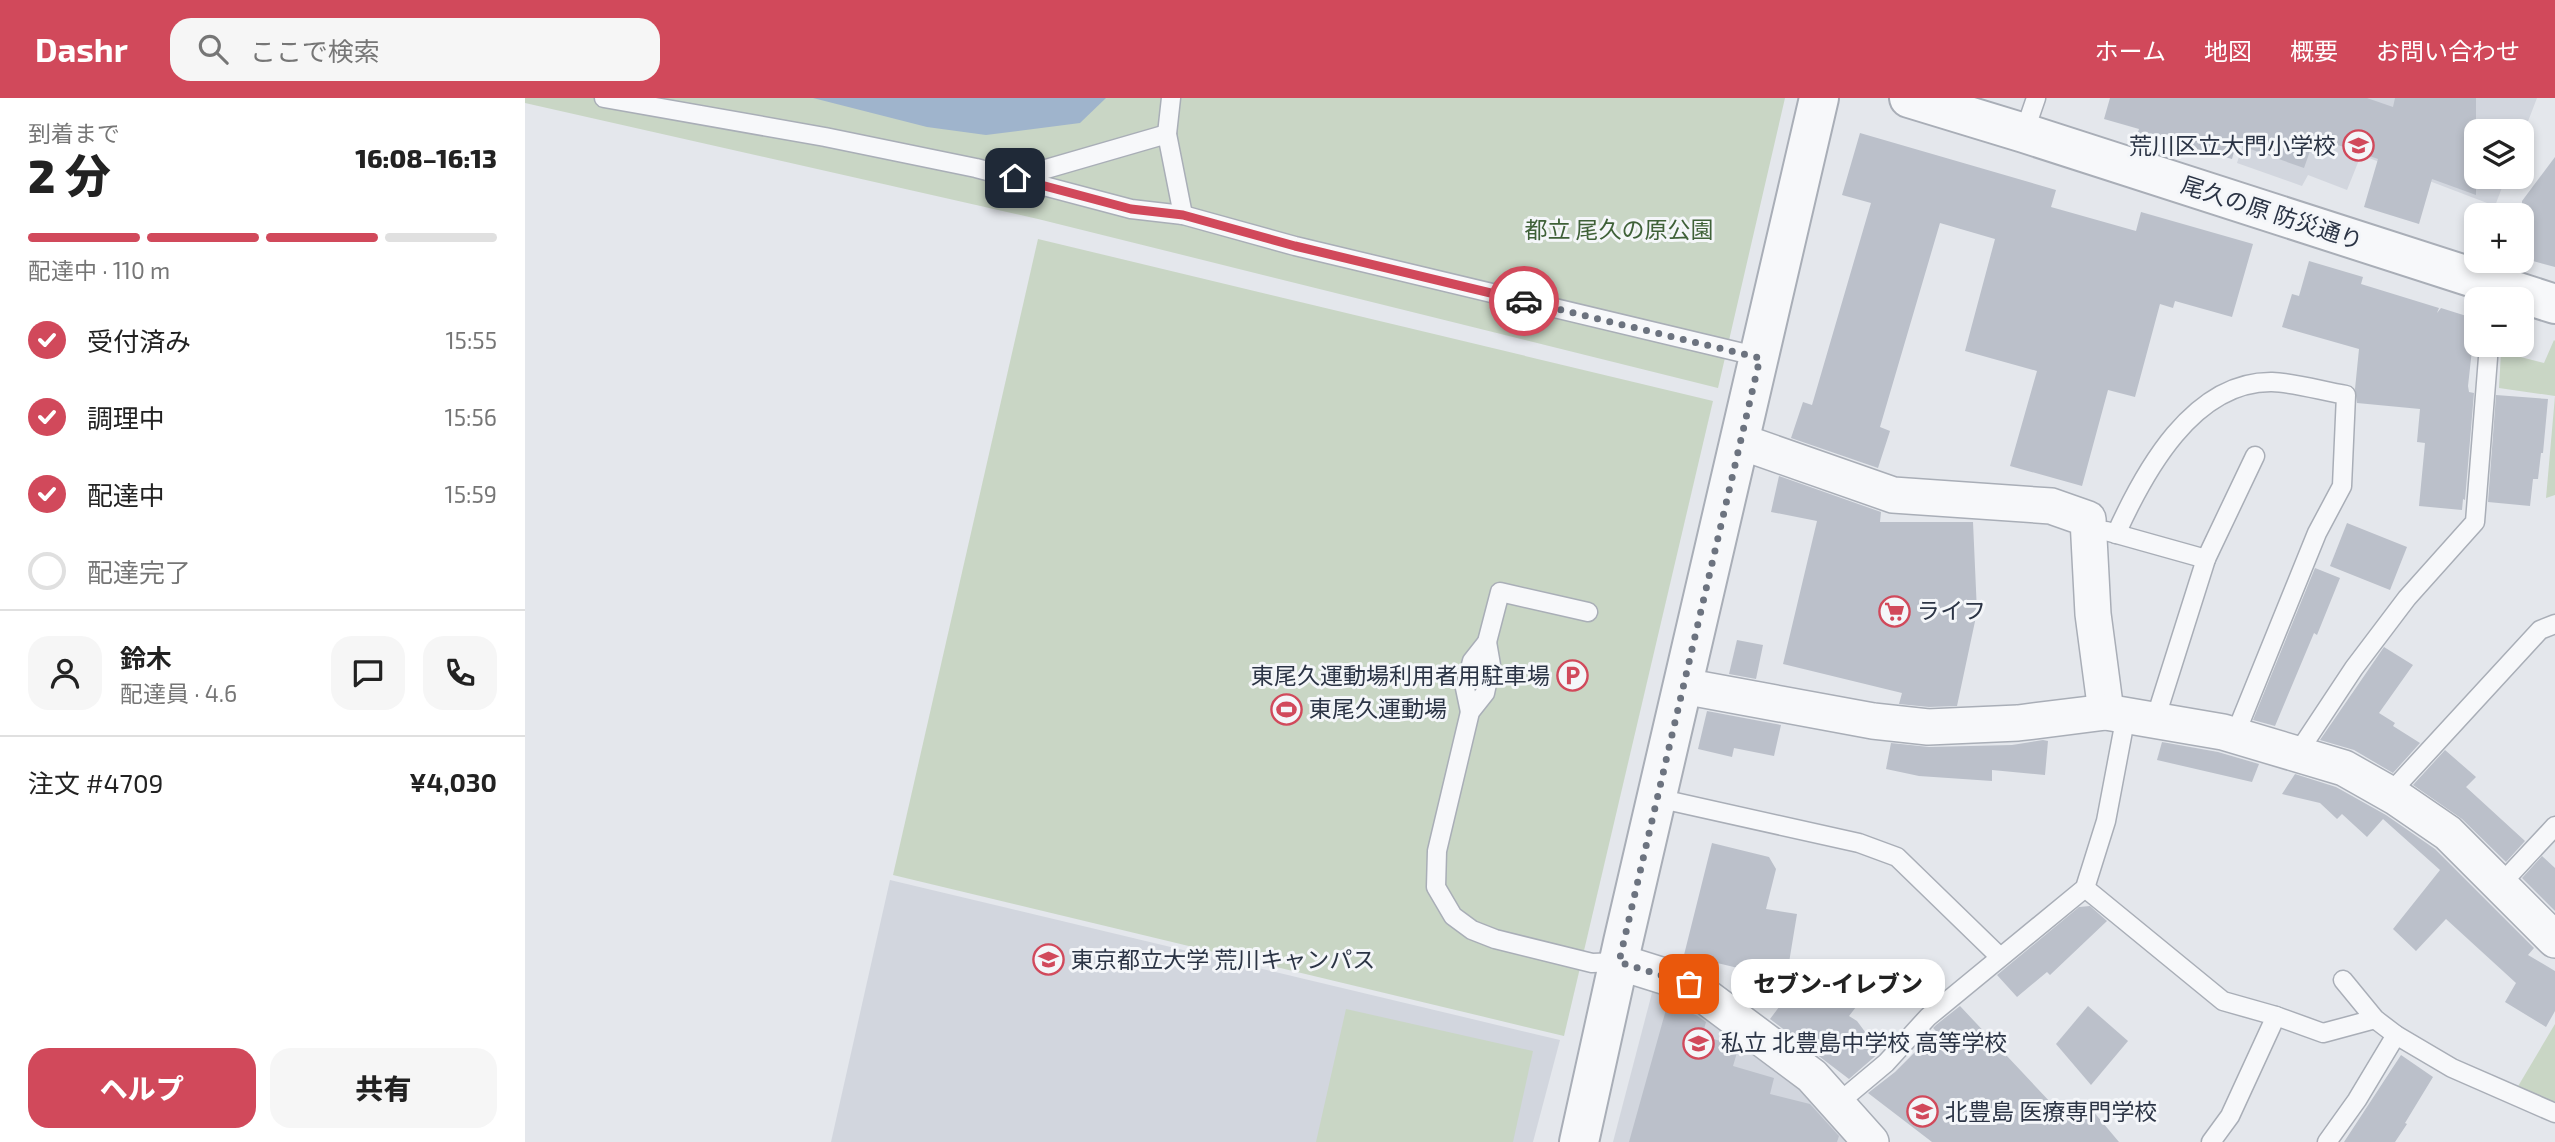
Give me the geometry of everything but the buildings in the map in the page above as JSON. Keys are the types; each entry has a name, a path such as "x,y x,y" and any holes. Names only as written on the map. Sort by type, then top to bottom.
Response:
{"street":[{"path":"1579,1142 1819,98"},
{"name":"尾久の原 防災通り","path":"1909,98 2030,115 2479,287"},
{"name":"尾久の原 防災通り","path":"2534,300 2555,304"},
{"path":"1739,441 1893,495 2051,506 2088,519 2102,530 2092,614 2129,716"},
{"path":"1683,686 1873,721 1928,727 2129,716 2235,735 2344,768 2390,793 2448,833 2555,940"},
{"path":"1619,962 1689,984 1812,1076 1871,1142"}],"lane":[{"path":"604,98 825,136 976,168 1131,209 1183,215 1308,249 1760,358"},
{"path":"1171,98 1167,134 1183,215"},
{"path":"1015,178 1167,134"},
{"path":"2297,754 2354,668 2407,598 2475,522 2488,357"},
{"path":"2206,559 2102,530 2135,493 2163,449 2198,410 2234,389 2271,382 2346,395 2342,486 2317,533 2235,735"},
{"path":"1837,1104 1886,1063 1928,1017 2085,888 2106,821 2129,716 2255,456"},
{"path":"1588,612 1500,592 1487,642 1492,665 1485,693 1471,712 1437,851 1436,887 1453,916 1472,930 1495,939 1592,963 1619,962"},
{"path":"2390,793 2540,630 2555,624"},
{"path":"1657,797 1860,843 1897,857 2000,957"},
{"path":"2500,885 2555,826"},
{"path":"2085,888 2223,1001 2323,1033 2375,1019"},
{"path":"2343,980 2375,1019 2396,1035 2452,1068 2555,1113"},
{"path":"2211,1142 2230,1116 2276,1016"},
{"path":"2327,1142 2357,1100 2396,1035"}],"shaded area":[{"name":"荒川区立大門小学校","path":"2185,98 2537,98 2529,119 2464,119 2464,189 2501,189 2496,203 2487,203 2361,155 2347,190 2308,175 2302,186 2237,163 2251,119"},
{"name":"東京都立大学 荒川キャンパス","path":"890,880 1560,1040 1533,1142 831,1142"},
{"name":"私立 北豊島中学校 高等学校","path":"1653,989 1706,1004 1860,1142 1613,1142"}],"green space":[{"name":"都立 尾久の原公園","path":"525,98 1785,98 1718,388 1038,219 525,103"},
{"name":"東尾久運動場","path":"1038,239 1713,401 1564,1036 893,875"},
{"path":"2554,340 2555,396 2499,388 2501,357 2521,357 2544,363"},
{"path":"2555,396 2555,495 2546,498"},
{"path":"1346,1009 1533,1051 1513,1142 1316,1142"},
{"path":"2555,1024 2555,1101 2553,1102 2517,1088"}],"water":[{"path":"813,98 1106,98 1080,123 986,135 927,127"}],"way so far":[{"path":"1524,301 1760,358 1619,962 1689,984"}],"place":[{"name":"荒川区立大門小学校","path":"2359,146"},
{"name":"ライフ","path":"1894,611"},
{"name":"東尾久運動場利用者用駐車場","path":"1573,676"},
{"name":"東尾久運動場","path":"1286,709"},
{"name":"東京都立大学 荒川キャンパス","path":"1048,960"},
{"name":"セブン-イレブン","path":"1689,984"},
{"name":"私立 北豊島中学校 高等学校","path":"1698,1043"},
{"name":"北豊島 医療専門学校","path":"1922,1112"}],"route":[{"path":"1015,178 1131,209 1183,215 1295,246 1524,301"}]}
